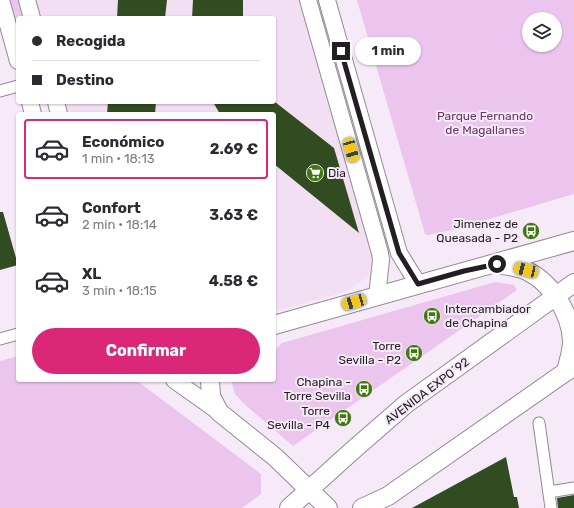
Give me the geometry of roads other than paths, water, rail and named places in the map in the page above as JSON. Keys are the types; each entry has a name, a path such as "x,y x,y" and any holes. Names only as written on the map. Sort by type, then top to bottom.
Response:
{"main road":[{"path":"276,324 464,271 497,264 574,241"},
{"path":"362,508 387,502 570,369 572,342 570,325 555,296 540,280 526,270 497,264"},
{"name":"AVENIDA EXPO´92","path":"289,508 406,404 574,283"},
{"path":"210,382 211,396 219,412 263,447 328,508"}],"street":[{"path":"0,0 16,54"},
{"path":"27,0 31,16"},
{"path":"308,0 380,251 381,260 377,296"},
{"path":"327,0 399,253 418,284"},
{"path":"0,91 16,87"},
{"path":"0,339 16,335"},
{"path":"177,382 219,412"},
{"path":"538,423 551,508"},
{"path":"549,492 574,488"}],"place":[{"name":"Dia","path":"315,173"},
{"name":"Jimenez de Queasada - P2","path":"531,231"},
{"name":"Intercambiador de Chapina","path":"432,316"},
{"name":"Torre Sevilla - P2","path":"414,353"},
{"name":"Chapina - Torre Sevilla","path":"364,389"},
{"name":"Torre Sevilla - P4","path":"343,418"}],"park label":[{"name":"Parque Fernando de Magallanes","path":"485,123"}]}
